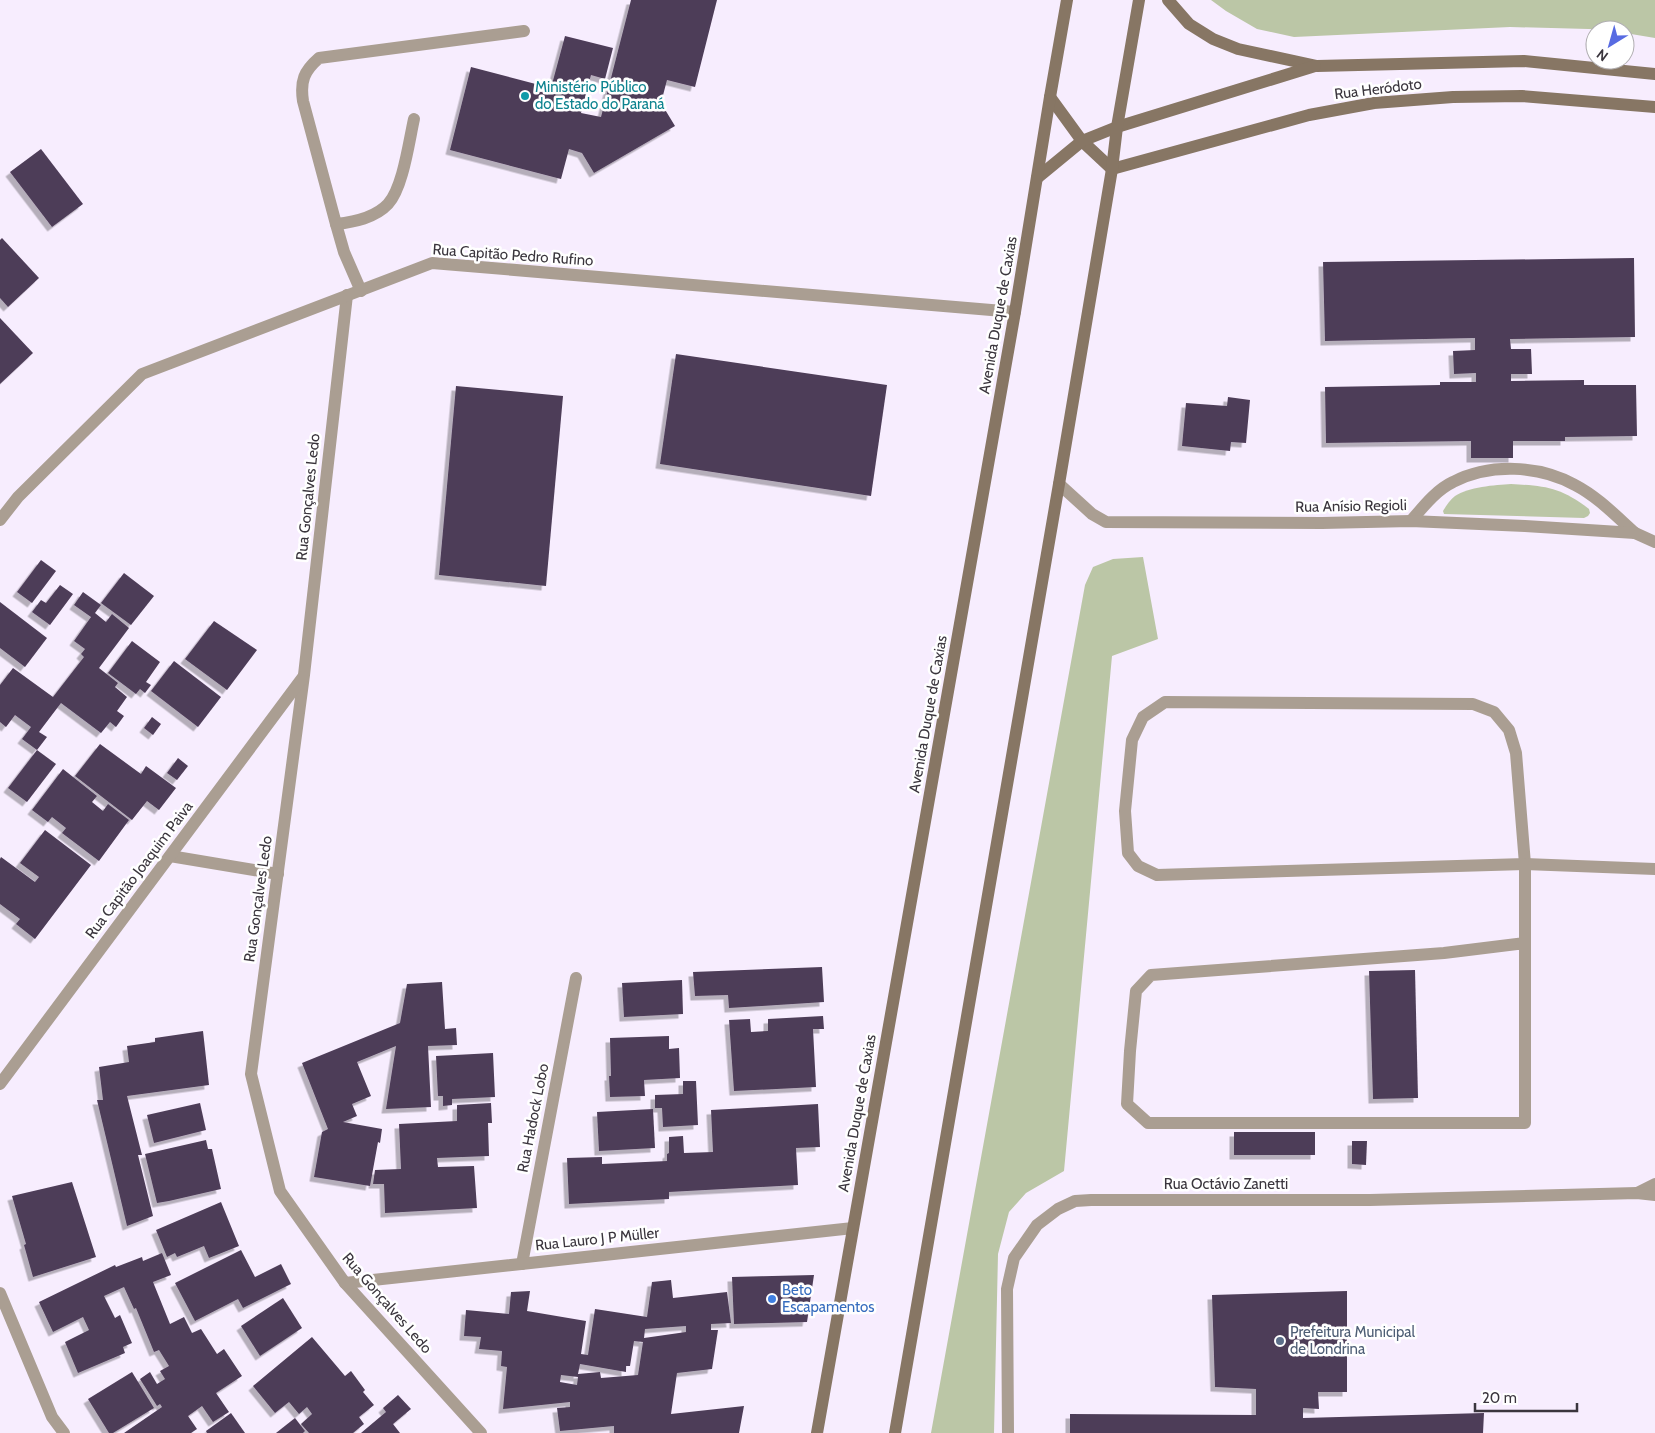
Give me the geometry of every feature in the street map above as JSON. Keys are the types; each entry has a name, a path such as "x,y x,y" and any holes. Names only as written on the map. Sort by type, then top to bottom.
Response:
{"main road":[{"name":"Avenida Duque de Caxias","path":"817,1433 1015,312 1067,0"},
{"path":"894,1433 1059,484 1139,0"},
{"path":"1168,0 1189,24 1214,39 1238,49 1317,66"},
{"name":"Rua Heródoto","path":"1317,66 1524,61 1655,74"},
{"path":"1037,178 1082,141 1117,128 1317,66"},
{"name":"Rua Heródoto","path":"1112,169 1309,115 1374,103 1453,97 1522,96 1655,107"},
{"path":"1050,97 1082,141 1112,169"}],"street":[{"path":"361,291 344,252 303,102 301,89 309,67 320,58 524,31"},
{"path":"336,224 356,222 377,213 390,203 402,176 414,120"},
{"name":"Rua Capitão Pedro Rufino","path":"0,520 18,497 142,374 432,263 1015,312"},
{"name":"Rua Gonçalves Ledo","path":"347,296 304,675 251,1074 280,1192 345,1283 481,1433"},
{"path":"1411,521 1433,496 1453,482 1485,471 1518,469 1560,477 1576,485 1591,495 1635,533"},
{"name":"Rua Anísio Regioli","path":"1059,484 1092,514 1106,522 1322,524 1411,521 1635,533 1655,542"},
{"name":"Rua Capitão Joaquim Paiva","path":"0,1084 304,675"},
{"path":"1525,943 1444,953 1151,976 1136,991 1127,1104 1148,1123 1525,1123 1525,943 1525,864 1516,753 1510,730 1494,712 1473,704 1165,702 1143,717 1132,740 1124,811 1128,853 1138,866 1157,876 1525,864 1655,869"},
{"path":"170,856 278,874"},
{"name":"Rua Hadock Lobo","path":"522,1264 576,978"},
{"name":"Rua Octávio Zanetti","path":"1637,1192 1655,1184"},
{"name":"Rua Octávio Zanetti","path":"1008,1433 1007,1289 1014,1258 1037,1225 1058,1209 1075,1201 1370,1200 1637,1192 1655,1195"},
{"name":"Rua Lauro J P Müller","path":"345,1283 853,1228"},
{"path":"0,1294 52,1417 64,1433"}],"green space":[{"path":"1211,0 1655,0 1655,38 1635,35 1635,20 1585,20 1585,29 1510,27 1294,37 1257,29"},
{"path":"1511,484 1543,487 1561,492 1589,509 1590,513 1584,518 1444,514 1443,511 1448,503 1460,493 1482,487"},
{"path":"1143,557 1158,639 1112,656 1064,1171 1026,1193 1009,1212 998,1254 994,1433 931,1433 1085,585 1093,567 1113,559"}],"building":[{"name":"Ministério Público do Estado do Paraná","path":"631,0 717,0 695,87 667,80 661,103 675,126 594,173 582,153 569,149 561,179 450,150 471,67 551,88 565,36 613,48 605,79 591,75 581,113 601,117"},
{"path":"41,149 83,204 52,227 10,172"},
{"path":"2,238 39,278 8,307 0,298 0,240"},
{"path":"1634,258 1635,337 1510,339 1511,349 1531,349 1532,374 1511,374 1511,381 1584,380 1584,385 1636,385 1637,436 1565,437 1565,441 1513,441 1513,458 1471,458 1471,441 1326,443 1325,387 1440,385 1440,382 1476,382 1476,373 1454,374 1453,351 1475,350 1475,338 1325,341 1323,262"},
{"path":"0,318 33,353 0,384"},
{"path":"676,354 887,385 871,496 660,464"},
{"path":"456,386 563,396 546,586 439,575"},
{"path":"1228,397 1250,400 1246,443 1231,442 1230,451 1182,446 1186,403 1227,406"},
{"path":"41,560 56,571 32,603 17,592"},
{"path":"124,573 154,596 131,625 101,603"},
{"path":"60,585 73,594 50,625 32,612 41,600 46,603"},
{"path":"83,592 101,605 95,613 106,622 112,614 129,628 99,668 118,683 115,687 127,697 117,711 124,716 116,727 110,722 101,733 61,703 39,732 47,737 37,750 22,739 31,727 15,715 6,727 0,722 0,685 13,668 53,697 84,657 81,654 85,649 74,641 91,617 74,605"},
{"path":"0,602 47,638 25,667 0,648"},
{"path":"214,621 257,650 227,690 185,659"},
{"path":"132,641 160,662 146,682 151,685 145,693 140,689 136,694 108,673"},
{"path":"174,661 221,697 198,727 151,691"},
{"path":"152,717 161,724 153,735 144,728"},
{"path":"100,744 141,774 146,766 176,788 159,810 147,801 132,820 75,776"},
{"path":"37,750 56,764 27,802 8,788"},
{"path":"178,758 188,766 177,780 167,773"},
{"path":"63,769 97,796 92,802 103,811 108,804 129,820 99,861 62,833 66,828 52,817 48,822 32,810"},
{"path":"45,830 91,865 35,939 16,924 20,919 0,904 0,859 1,857 35,882 39,877 20,863"},
{"path":"822,967 824,1002 729,1008 728,995 695,996 693,972"},
{"path":"1415,970 1418,1098 1373,1099 1369,971"},
{"path":"682,980 683,1014 624,1017 622,983"},
{"path":"442,982 445,1029 456,1028 457,1045 428,1046 431,1107 386,1109 396,1046 357,1062 371,1096 352,1104 357,1116 343,1122 382,1129 370,1186 314,1177 322,1132 328,1129 302,1063 400,1023 407,984"},
{"path":"823,1016 824,1029 813,1029 816,1087 734,1091 729,1020 750,1019 751,1032 768,1031 768,1019"},
{"path":"203,1031 209,1085 127,1096 142,1155 138,1155 153,1216 127,1226 97,1100 103,1100 99,1067 129,1062 127,1046 155,1042 155,1038"},
{"path":"669,1036 669,1049 679,1048 680,1078 644,1080 645,1096 610,1097 610,1038"},
{"path":"493,1053 495,1097 452,1099 452,1105 443,1106 443,1096 438,1096 436,1056"},
{"path":"683,1081 696,1081 698,1125 663,1127 662,1108 655,1108 655,1095 683,1094"},
{"path":"200,1103 206,1130 154,1143 147,1115"},
{"path":"491,1103 492,1123 488,1123 489,1156 437,1158 438,1167 474,1166 477,1208 385,1213 384,1184 373,1184 375,1170 401,1169 399,1124 457,1121 457,1105"},
{"path":"818,1104 820,1147 796,1148 798,1185 669,1192 669,1199 569,1204 567,1158 602,1157 602,1164 667,1161 669,1137 683,1136 684,1153 713,1152 711,1110"},
{"path":"653,1109 655,1148 599,1151 597,1112"},
{"path":"1234,1132 1315,1132 1315,1155 1234,1155"},
{"path":"206,1140 208,1149 212,1149 221,1189 157,1203 145,1154"},
{"path":"1352,1141 1367,1141 1366,1165 1352,1164"},
{"path":"72,1182 96,1257 33,1277 24,1245 26,1244 12,1196"},
{"path":"221,1202 239,1246 209,1258 204,1246 177,1257 175,1253 167,1257 156,1230"},
{"path":"241,1250 255,1277 281,1264 291,1284 243,1308 238,1299 195,1321 175,1283"},
{"path":"162,1253 171,1275 153,1282 170,1324 184,1317 192,1333 201,1329 217,1354 224,1349 242,1376 216,1393 229,1412 213,1422 202,1406 188,1416 197,1429 191,1433 124,1433 162,1407 160,1404 157,1406 140,1379 150,1372 157,1384 165,1379 160,1371 169,1366 159,1350 154,1352 136,1308 134,1309 124,1287 104,1296 115,1318 120,1315 132,1343 123,1347 125,1353 78,1373 65,1342 89,1330 83,1317 53,1332 39,1302 115,1265 116,1267 142,1257 143,1261"},
{"name":"Beto Escapamentos","path":"814,1275 807,1322 734,1324 732,1277"},
{"path":"671,1280 673,1298 727,1292 731,1323 711,1324 711,1330 718,1330 712,1369 677,1373 671,1414 744,1406 739,1433 614,1433 614,1426 560,1431 557,1408 570,1407 570,1402 503,1409 507,1367 501,1366 502,1351 479,1349 481,1337 464,1336 466,1310 509,1314 511,1292 530,1291 527,1311 586,1321 581,1354 588,1355 595,1309 647,1317 652,1282","holes":["686,1326 686,1332 644,1338 645,1329","634,1341 643,1342 638,1375 601,1378 600,1372 578,1374 580,1364 626,1372 626,1366 630,1366","561,1375 578,1377 577,1385 560,1382"]},
{"name":"Prefeitura Municipal de Londrina","path":"1347,1291 1347,1392 1318,1392 1319,1409 1303,1408 1303,1418 1484,1413 1483,1433 1070,1433 1070,1414 1256,1415 1256,1389 1215,1387 1212,1295"},
{"path":"283,1298 302,1328 260,1356 241,1326"},
{"path":"312,1337 345,1376 351,1371 365,1390 363,1392 374,1405 359,1417 364,1424 353,1433 309,1433 301,1424 312,1414 307,1407 299,1414 289,1402 275,1413 253,1386"},
{"path":"132,1372 154,1408 113,1433 109,1433 88,1399"},
{"path":"398,1395 411,1409 393,1424 400,1433 361,1433 386,1412 383,1408"},
{"path":"231,1413 245,1433 207,1433 206,1431"},
{"path":"295,1418 305,1431 303,1433 276,1433"}],"place":[{"name":"Ministério Público do Estado do Paraná","path":"525,96"},
{"name":"Beto Escapamentos","path":"772,1299"},
{"name":"Prefeitura Municipal de Londrina","path":"1280,1341"}]}
